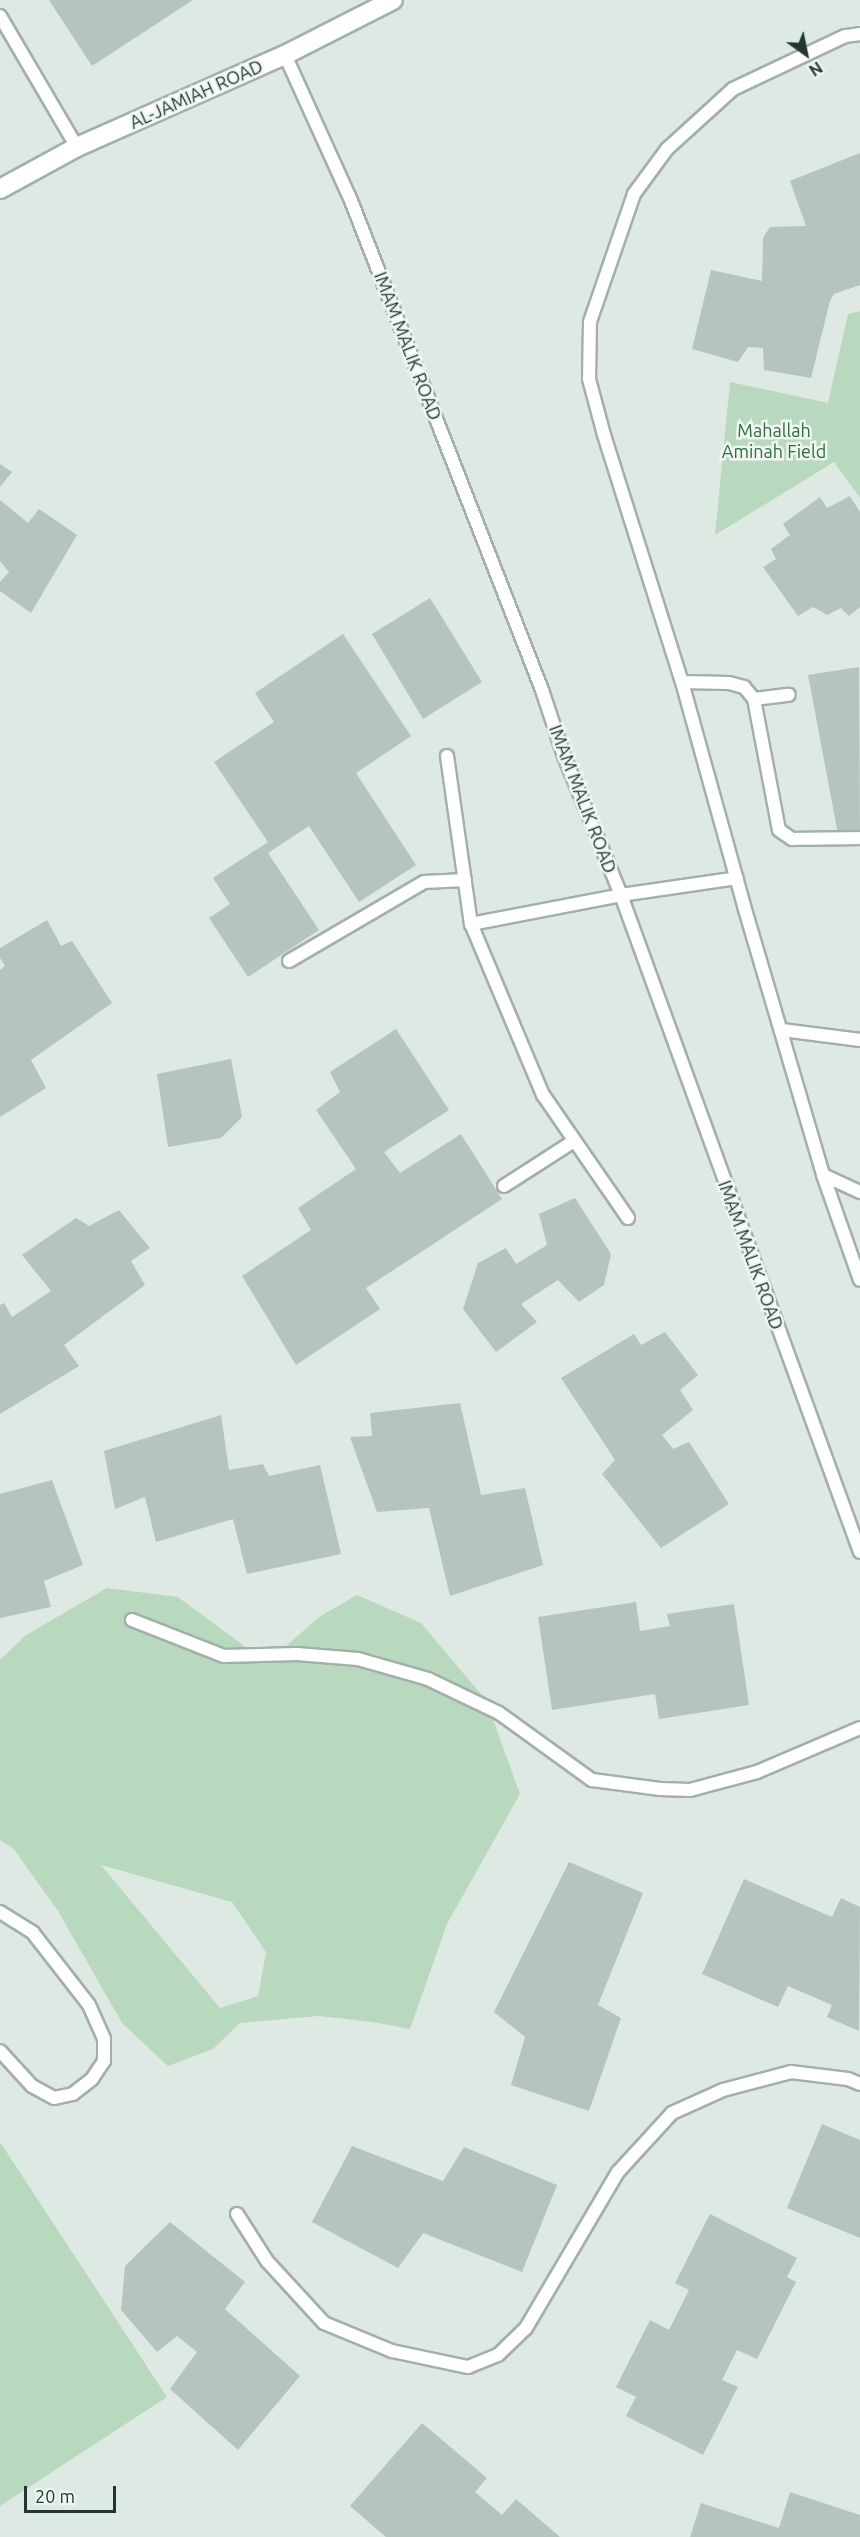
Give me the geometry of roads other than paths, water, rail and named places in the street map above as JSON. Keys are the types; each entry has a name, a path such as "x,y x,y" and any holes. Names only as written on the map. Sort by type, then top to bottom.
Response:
{"street":[{"name":"AL-JAMIAH ROAD","path":"0,189 77,147 285,55 393,0"}],"lane":[{"path":"0,16 77,147"},
{"path":"860,34 845,36 733,89 667,148 634,194 590,322 589,379 682,682 823,1175 860,1280"},
{"name":"IMAM MALIK ROAD","path":"285,55 350,198 542,690 564,756 621,895 860,1552"},
{"path":"682,682 729,683 744,687 754,699 779,830 792,839 860,838"},
{"path":"754,699 789,695"},
{"path":"447,756 471,924 543,1095 628,1218"},
{"path":"471,924 621,895 737,878"},
{"path":"289,961 424,882 465,880"},
{"path":"782,1030 860,1040"},
{"path":"504,1186 574,1141"},
{"path":"823,1175 860,1192"},
{"path":"132,1620 224,1656 297,1654 358,1659 428,1679 499,1713 592,1780 660,1790 690,1790 757,1772 860,1728"},
{"path":"0,1912 33,1933 89,2005 104,2039 104,2061 92,2079 73,2094 54,2098 32,2086 0,2051"},
{"path":"237,2214 267,2261 324,2323 392,2351 468,2367 498,2355 526,2328 618,2172 672,2113 723,2090 791,2072 848,2079 860,2084"}],"park label":[{"name":"Mahallah Aminah Field","path":"774,441"}]}
